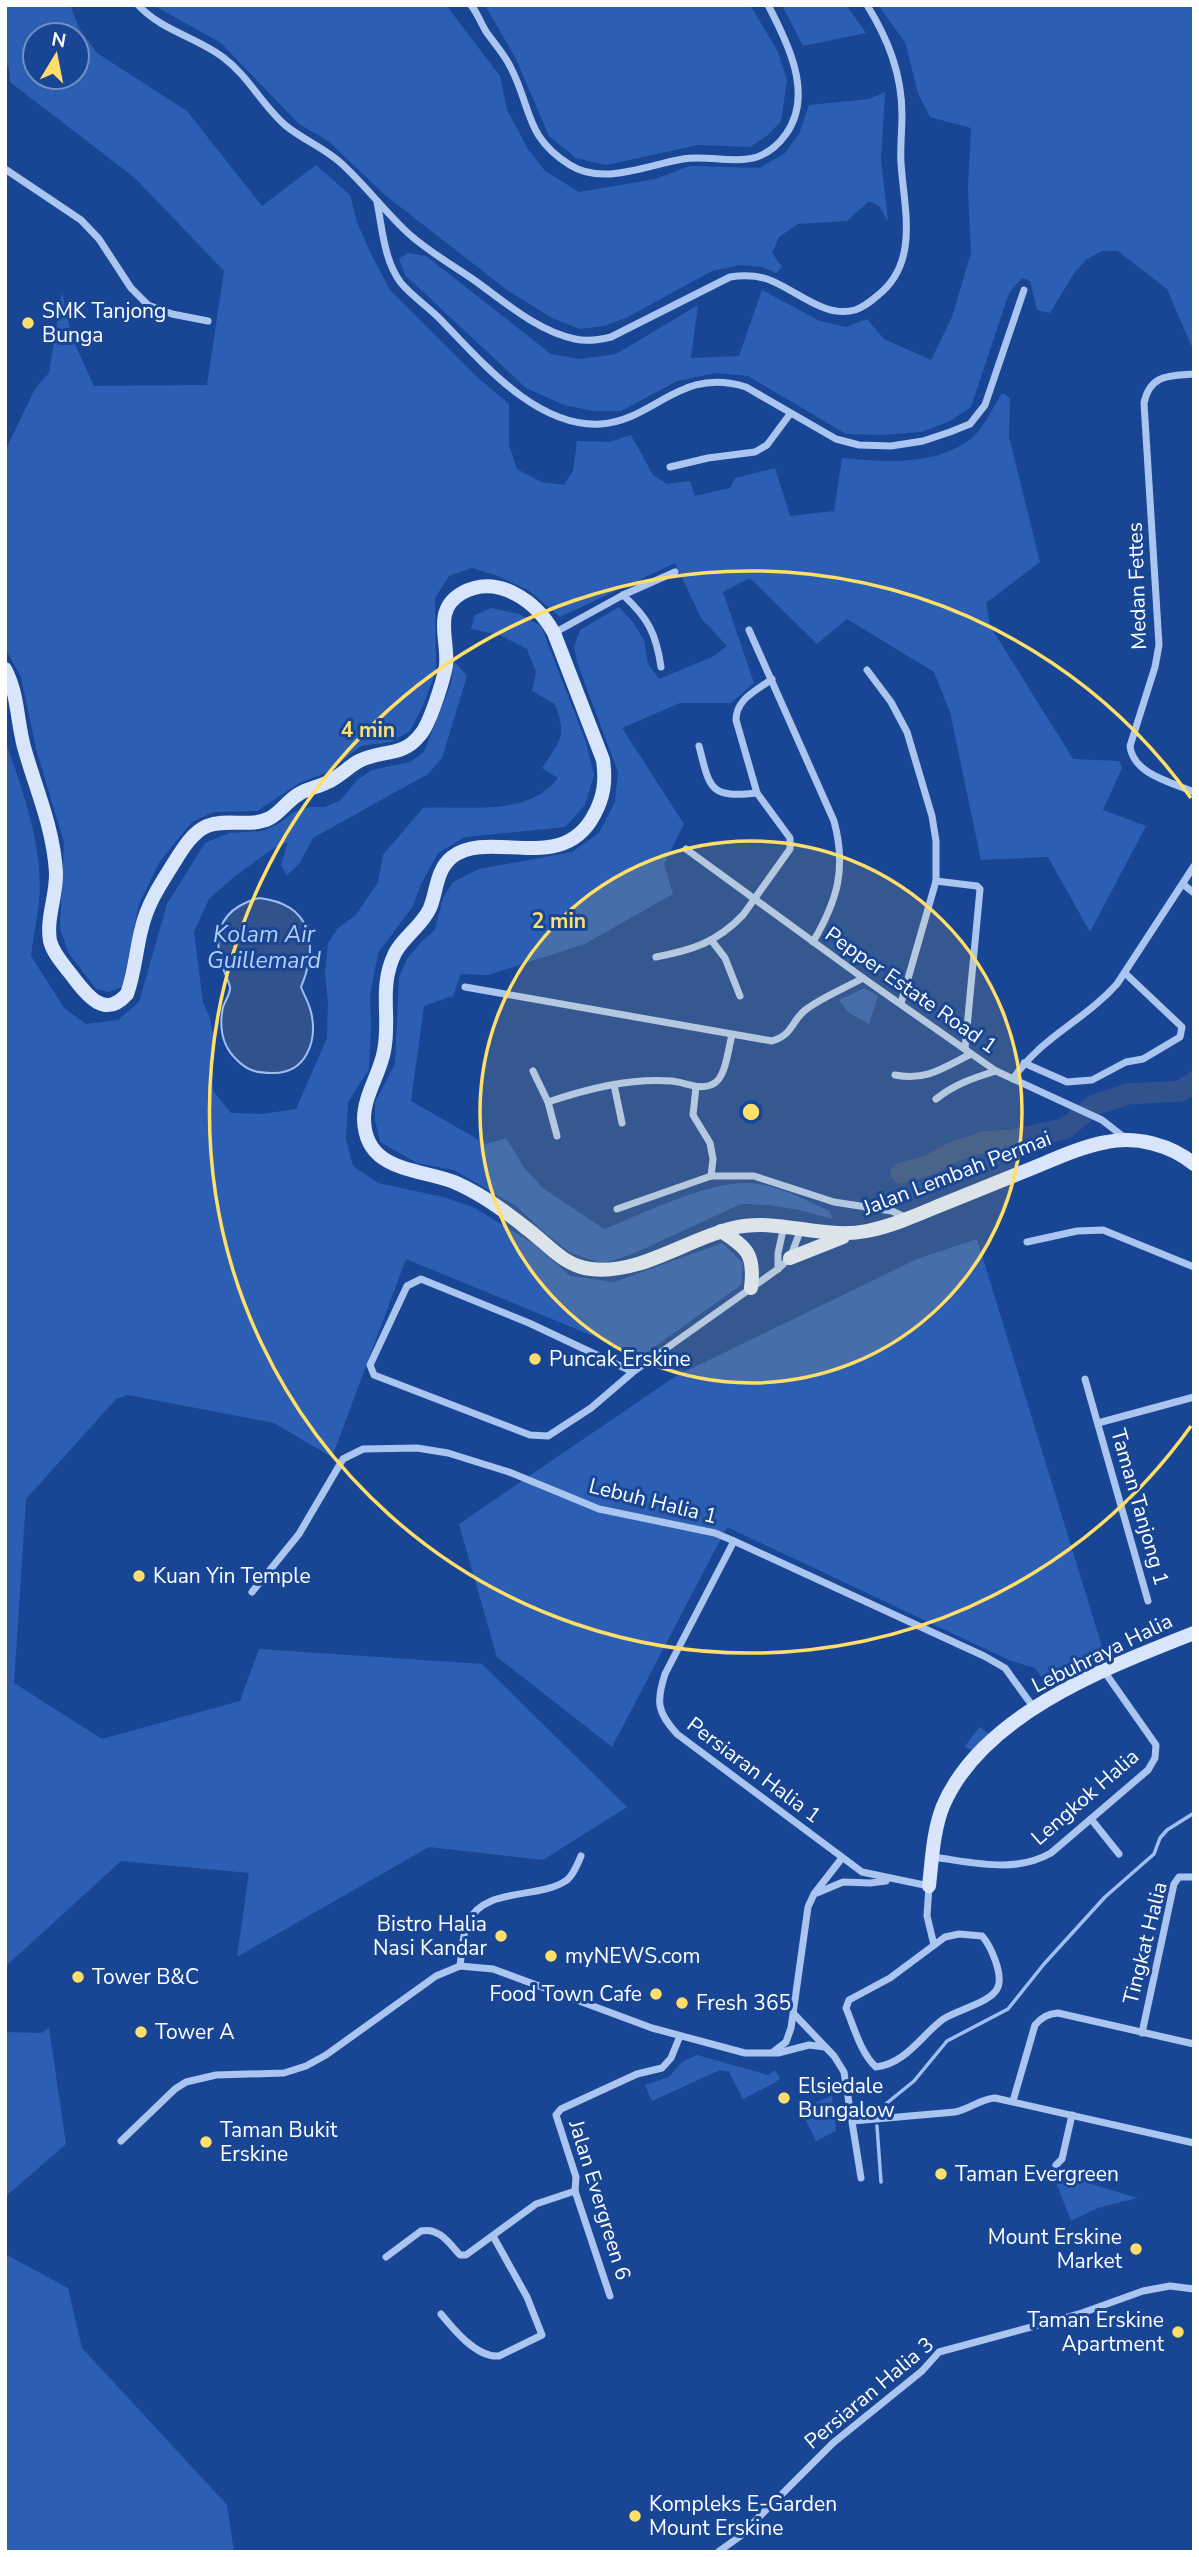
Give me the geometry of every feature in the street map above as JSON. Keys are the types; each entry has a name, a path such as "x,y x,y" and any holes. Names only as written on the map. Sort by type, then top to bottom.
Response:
{"main road":[{"name":"Jalan Lembah Permai","path":"5,669 16,703 24,746 50,827 56,878 50,917 51,943 86,995 93,1001 111,1005 121,1002 128,994 142,926 151,899 183,848 196,834 212,824 256,822 271,818 298,794 324,785 357,762 400,752 413,744 423,733 446,666 442,631 444,614 460,594 488,587 504,589 535,606 554,633 603,760 605,782 599,806 580,835 566,843 545,847 467,850 455,855 447,863 440,873 430,908 422,922 399,946 389,968 384,1000 385,1048 364,1121 368,1137 380,1157 407,1170 442,1178 472,1191 526,1227 558,1256 573,1265 591,1269 628,1266 721,1231 752,1224 784,1226 821,1233 854,1233 881,1228 1091,1145 1128,1140"},
{"path":"1128,1140 1168,1149 1194,1164"},
{"path":"721,1231 747,1250 751,1258 751,1288"},
{"path":"790,1258 854,1233"},
{"name":"Lebuhraya Halia","path":"929,1886 942,1808 963,1773 991,1742 1034,1708 1104,1671 1194,1633"}],"street":[{"path":"138,5 171,29 224,58 244,75 267,106 286,125 344,165 410,234 443,260 540,326 577,340 593,341 611,337 715,282 744,275 768,279 828,309 841,312 864,306 886,289 902,266 907,237 901,161 902,111 899,80 888,41 867,5"},
{"path":"471,5 511,68 527,115 539,139 557,156 585,173 618,173 686,158 757,157 781,141 793,124 798,104 798,87 790,50 768,5"},
{"path":"5,169 80,220 99,239 131,288 148,305 172,314 208,321"},
{"path":"376,201 390,261 401,282 500,380 530,402 576,421 599,424 624,420 662,398 689,387 709,382 729,382 746,387 836,439 859,445 891,446 923,441 970,424 985,405 1024,290"},
{"name":"Medan Fettes","path":"1194,374 1164,377 1156,381 1149,388 1144,403 1159,645 1155,667 1130,746 1131,755 1144,770 1194,792"},
{"path":"670,467 708,458 755,452 767,444 790,414"},
{"path":"554,633 623,595 675,572"},
{"path":"623,595 643,614 657,641 661,667"},
{"path":"749,630 834,821 840,843 836,895 813,942"},
{"path":"867,670 891,702 906,732 932,816 936,841 936,881 901,1003"},
{"path":"656,957 679,953 712,941 743,915 789,849 790,838 757,793 736,720 736,709 741,701 772,679"},
{"path":"699,746 708,783 716,791 727,794 757,793"},
{"name":"Pepper Estate Road 1","path":"686,849 996,1071 1102,1120 1128,1140"},
{"path":"1013,1079 1039,1047 1107,995 1126,974 1194,866"},
{"path":"895,1075 915,1079 968,1052 980,889 971,885 936,881"},
{"path":"1184,885 1194,893"},
{"path":"712,941 725,958 740,996"},
{"path":"1024,1063 1067,1082 1092,1080 1126,1062 1143,1059 1180,1037 1181,1027 1126,974"},
{"path":"465,986 772,1041 789,1033 807,1008 863,978"},
{"path":"548,1102 614,1085 646,1080 673,1081 696,1087 711,1086 720,1079 732,1035"},
{"path":"936,1099 968,1079 996,1071"},
{"path":"533,1072 548,1102 557,1136"},
{"path":"614,1085 622,1123"},
{"path":"696,1087 693,1115 710,1143 713,1159 711,1176"},
{"path":"617,1209 711,1176 754,1176 834,1202 892,1211 908,1218"},
{"path":"778,1269 778,1253 784,1226"},
{"path":"633,1372 529,1324 421,1279 407,1286 370,1365 374,1375 530,1435 548,1436 591,1408 633,1372 778,1269 790,1258 801,1229"},
{"path":"1027,1242 1077,1231 1102,1230 1194,1267"},
{"name":"Taman Tanjong 1","path":"1085,1379 1149,1601"},
{"name":"Taman Tanjong 1","path":"1098,1423 1194,1397"},
{"name":"Lebuh Halia 1","path":"252,1592 299,1534 344,1460 363,1449 417,1448 448,1453 509,1472 599,1509 715,1533 734,1541 984,1656 1005,1668 1034,1708"},
{"name":"Persiaran Halia 1","path":"734,1541 665,1674 659,1698 662,1718 677,1734 862,1872 929,1886"},
{"name":"Lengkok Halia","path":"932,1857 1005,1866 1027,1864 1051,1853 1153,1764 1157,1752 1153,1739 1104,1671"},
{"path":"1091,1819 1119,1854"},
{"path":"460,1966 466,1930 472,1915 480,1907 498,1899 565,1881 574,1872 581,1856"},
{"path":"766,2054 781,2048 786,2042 794,2014 806,1914 814,1895 842,1858"},
{"name":"Tingkat Halia","path":"1142,2033 1174,1884 1180,1877 1194,1877"},
{"path":"814,1895 843,1882 870,1884 894,1880"},
{"path":"929,1886 926,1916 934,1945"},
{"path":"959,1934 982,1936 987,1941 995,1961 999,1985 995,1992 979,2002 943,2019 899,2059 876,2067 869,2061 846,2008 847,2004 849,2000 890,1978 934,1945 946,1937 959,1934"},
{"path":"121,2141 175,2089 186,2082 216,2075 284,2073 306,2066 326,2055 436,1976 460,1966 493,1969 635,2022 745,2053 766,2054 809,2045 825,2047"},
{"path":"1013,2101 1035,2025 1043,2017 1058,2013 1194,2044"},
{"path":"794,2014 844,2072 861,2178"},
{"name":"Jalan Evergreen 6","path":"610,2295 575,2190 576,2177 556,2115 561,2109 637,2074 662,2068 671,2058 680,2036"},
{"path":"853,2121 962,2110 989,2099 1013,2101 1194,2143"},
{"path":"1055,2165 1062,2159 1072,2115"},
{"path":"386,2257 421,2231 428,2230 440,2234 464,2256 536,2204 575,2190"},
{"path":"441,2314 477,2348 492,2357 499,2357 542,2335 527,2297 493,2236"},
{"name":"Persiaran Halia 3","path":"718,2552 739,2537 833,2443 922,2371 939,2352 1079,2314 1143,2291 1170,2286 1194,2288"}],"shaded area":[{"path":"5,5 70,5 76,21 21,21 21,90 10,82 9,68 5,63"},
{"path":"153,5 446,5 500,76 507,110 528,149 545,171 579,192 655,179 690,166 760,168 785,153 799,134 809,105 869,99 885,92 881,159 888,221 879,206 869,201 847,221 798,224 779,237 772,253 782,267 776,273 762,267 740,265 712,271 626,318 604,326 580,329 552,318 507,290 385,195 328,141 299,124 221,43"},
{"path":"485,5 750,5 778,52 787,80 781,121 768,135 750,147 698,145 606,165 576,158 549,136 516,59"},
{"path":"782,5 846,5 866,33 803,46"},
{"path":"878,5 1194,5 1194,352 1167,289 1118,251 1102,251 1087,259 1074,273 1050,313 1037,310 1030,281 1022,278 1009,293 971,407 950,421 922,432 846,434 748,376 715,373 677,381 621,411 594,411 564,405 526,388 405,275 399,259 408,253 426,256 551,354 579,359 616,354 698,305 691,358 739,356 762,290 820,321 846,327 867,319 884,339 931,360 952,317 971,253 968,188 971,128 930,117 918,93 905,42"},
{"path":"91,45 97,53 187,111 262,206 316,165 350,195 357,222 390,290 478,378 509,404 509,445 517,469 541,482 564,485 573,471 577,441 609,442 631,435 653,475 667,484 690,481 695,496 730,488 735,478 775,468 790,516 834,511 842,458 890,461 939,455 973,437 1002,393 1010,398 1009,437 1040,562 986,603 990,626 1073,759 1119,761 1122,768 1103,810 1146,826 1090,932 1048,857 981,860 950,712 934,672 847,619 817,644 750,578 723,592 754,683 731,703 680,703 622,728 684,824 664,864 673,894 585,944 488,975 461,974 453,996 424,1006 411,1101 486,1144 506,1138 525,1169 544,1189 604,1229 702,1191 742,1183 759,1184 786,1192 829,1211 833,1219 799,1210 741,1204 635,1253 603,1264 571,1253 516,1206 454,1170 417,1163 380,1142 375,1120 375,1102 395,1064 399,977 407,959 435,930 443,898 453,882 479,869 572,852 599,833 615,802 618,772 577,662 574,647 580,630 619,607 633,622 644,640 648,664 659,679 712,657 727,646 701,618 675,563 560,617 528,590 498,576 472,568 449,576 435,598 436,671 410,731 391,742 361,746 326,773 299,783 257,811 214,812 192,822 160,861 139,904 122,987 109,992 96,989 68,952 60,928 64,842 36,749 21,677 5,648 5,451 35,389 49,373 62,292 72,338 94,386 207,385 224,271 135,178 22,91 91,91"},
{"path":"491,608 519,614 541,626 586,742 594,775 585,805 565,827 465,837 438,853 421,884 413,906 378,953 370,996 369,1069 348,1102 346,1139 353,1166 378,1183 443,1197 473,1207 534,1244 570,1276 614,1282 722,1243 743,1263 741,1285 642,1356 406,1259 332,1457 274,1423 128,1395 116,1399 26,1499 14,1683 102,1739 240,1701 259,1649 482,1664 627,1807 543,1860 429,1847 237,1957 249,1873 121,1861 5,1967 5,741 31,820 38,861 39,902 31,956 64,1008 86,1024 118,1020 139,1002 167,904 205,843 229,833 262,831 278,824 294,812 310,807 325,807 341,800 357,780 372,770 410,762 424,752 451,684 454,661 467,676 442,758 428,774 313,838 299,864 287,875 281,865 288,842 274,848 209,899 194,932 203,1003 209,1015 215,1042 209,1070 214,1092 231,1113 262,1114 296,1109 327,1038 328,1002 325,974 328,943 338,928 356,915 378,882 383,855 423,808 477,808 513,804 545,791 558,778 542,768 560,738 559,715 555,704 532,691 536,672 527,649 500,635 471,629 475,615"},
{"path":"864,988 878,996 869,1024 849,1013 839,1000"},
{"path":"977,1239 1103,1650 1054,1679 1044,1680 1035,1668 1009,1660 727,1527 612,1747 497,1657 459,1524 676,1376 917,1259"},
{"path":"980,1727 989,1734 974,1753 965,1746"},
{"path":"49,2028 66,2144 5,2197 5,2032 41,2033"},
{"path":"697,2055 768,2075 775,2070 780,2078 743,2099 729,2072 720,2070 652,2101 645,2085 669,2077 682,2062"},
{"path":"832,2095 836,2131 816,2141 801,2110"},
{"path":"1060,2174 1137,2198 1098,2208 1071,2221 1057,2185"},
{"path":"5,2254 68,2288 82,2348 227,2505 234,2552 5,2552"}],"water":[{"name":"Kolam Air Guillemard","path":"259,898 290,908 300,917 310,942 307,971 301,987 313,1023 311,1044 301,1062 284,1072 262,1073 246,1067 228,1049 222,1029 223,1007 230,989 219,950 220,929 230,913"}],"waterway":[{"path":"901,1173 930,1165 953,1152 984,1142 1011,1140 1064,1129 1095,1105 1128,1094 1181,1091 1194,1082"},
{"path":"880,2111 914,2081 947,2041 1008,2009 1044,1964 1105,1897 1154,1854 1160,1838 1167,1830 1194,1813"},
{"path":"877,2126 881,2182"}],"place":[{"name":"SMK Tanjong Bunga","path":"28,323"},
{"name":"Puncak Erskine","path":"535,1359"},
{"name":"Kuan Yin Temple","path":"139,1576"},
{"name":"Bistro Halia Nasi Kandar","path":"501,1936"},
{"name":"myNEWS.com","path":"551,1956"},
{"name":"Tower B&C","path":"78,1977"},
{"name":"Food Town Cafe","path":"656,1994"},
{"name":"Fresh 365","path":"682,2003"},
{"name":"Tower A","path":"141,2032"},
{"name":"Elsiedale Bungalow","path":"784,2098"},
{"name":"Taman Bukit Erskine","path":"206,2142"},
{"name":"Taman Evergreen","path":"941,2174"},
{"name":"Mount Erskine Market","path":"1136,2249"},
{"name":"Taman Erskine Apartment","path":"1178,2332"},
{"name":"Kompleks E-Garden Mount Erskine","path":"635,2516"}]}
